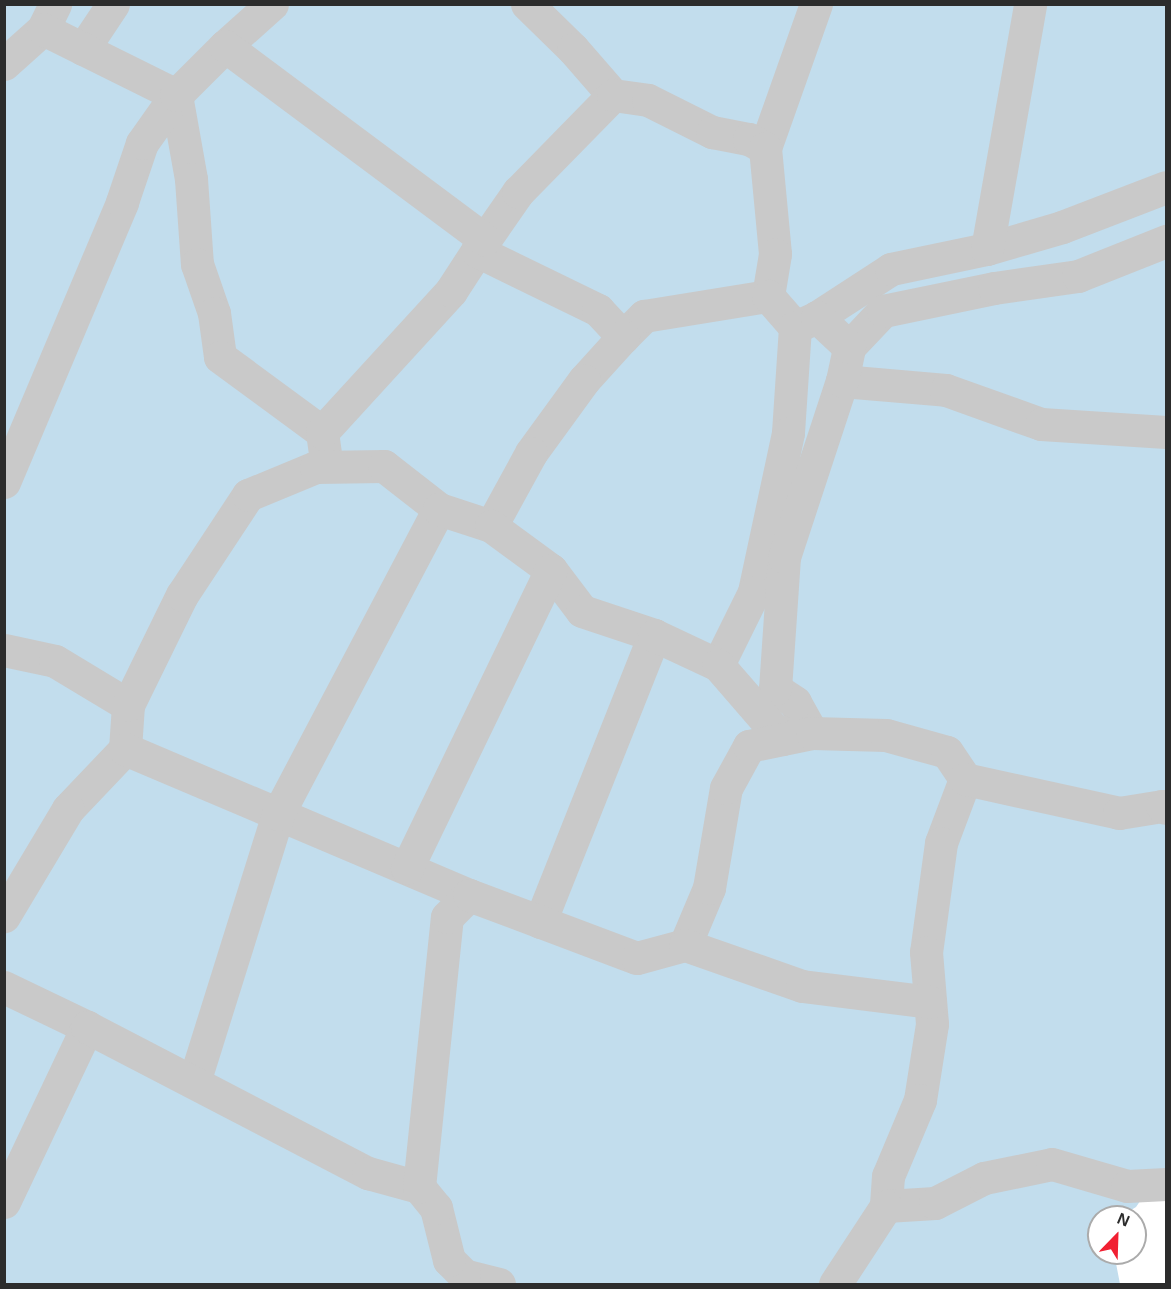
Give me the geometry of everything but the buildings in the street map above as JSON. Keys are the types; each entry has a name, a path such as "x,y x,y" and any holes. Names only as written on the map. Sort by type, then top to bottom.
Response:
{"lane":[{"path":"82,49 113,4"},
{"path":"4,482 122,202 142,143 176,95 225,46 272,4"},
{"path":"528,4 573,49 613,95 648,100 712,132 749,139 765,148"},
{"path":"768,296 775,254 765,148 816,4"},
{"path":"987,249 1030,4"},
{"path":"4,64 49,17 82,49 176,95"},
{"path":"225,46 481,245 598,310 623,337"},
{"path":"176,95 191,179 197,264 214,313 220,357 322,432 327,467"},
{"path":"322,432 451,291 518,192 613,95"},
{"path":"718,665 754,592 788,433 806,322 891,269 987,249 1062,227 1167,187"},
{"path":"797,736 795,702 775,689 784,557 842,381 849,347 883,311 994,288 1078,276 1167,241"},
{"path":"491,526 531,453 584,380 644,316 768,296 849,347"},
{"path":"842,381 946,390 1041,424 1167,432"},
{"path":"4,916 68,809 125,749 128,705 182,595 248,495 316,467 384,466 439,509 491,526 550,570 582,611 654,635 718,665 797,736"},
{"path":"194,1082 278,814 439,509"},
{"path":"407,868 550,570"},
{"path":"540,922 654,635"},
{"path":"4,650 55,661 128,705"},
{"path":"685,945 709,888 726,788 749,746 797,736 886,735 947,752 965,779 1119,813 1162,806 1167,808"},
{"path":"125,749 469,895 637,958 685,945 802,986 930,1002"},
{"path":"835,1284 886,1206 888,1176 920,1100 932,1024 926,952 941,843 965,779"},
{"path":"419,1187 447,917 469,895"},
{"path":"4,987 87,1027 368,1173 419,1187 436,1208 449,1260 462,1280 499,1284"},
{"path":"4,1202 87,1027"},
{"path":"886,1206 935,1203 984,1178 1052,1164 1127,1186 1167,1184"}],"water":[{"path":"5,5 1166,5 1166,1181 1154,1181 1137,1205 1087,1205 1087,1265 1116,1265 1120,1284 5,1284"}]}
